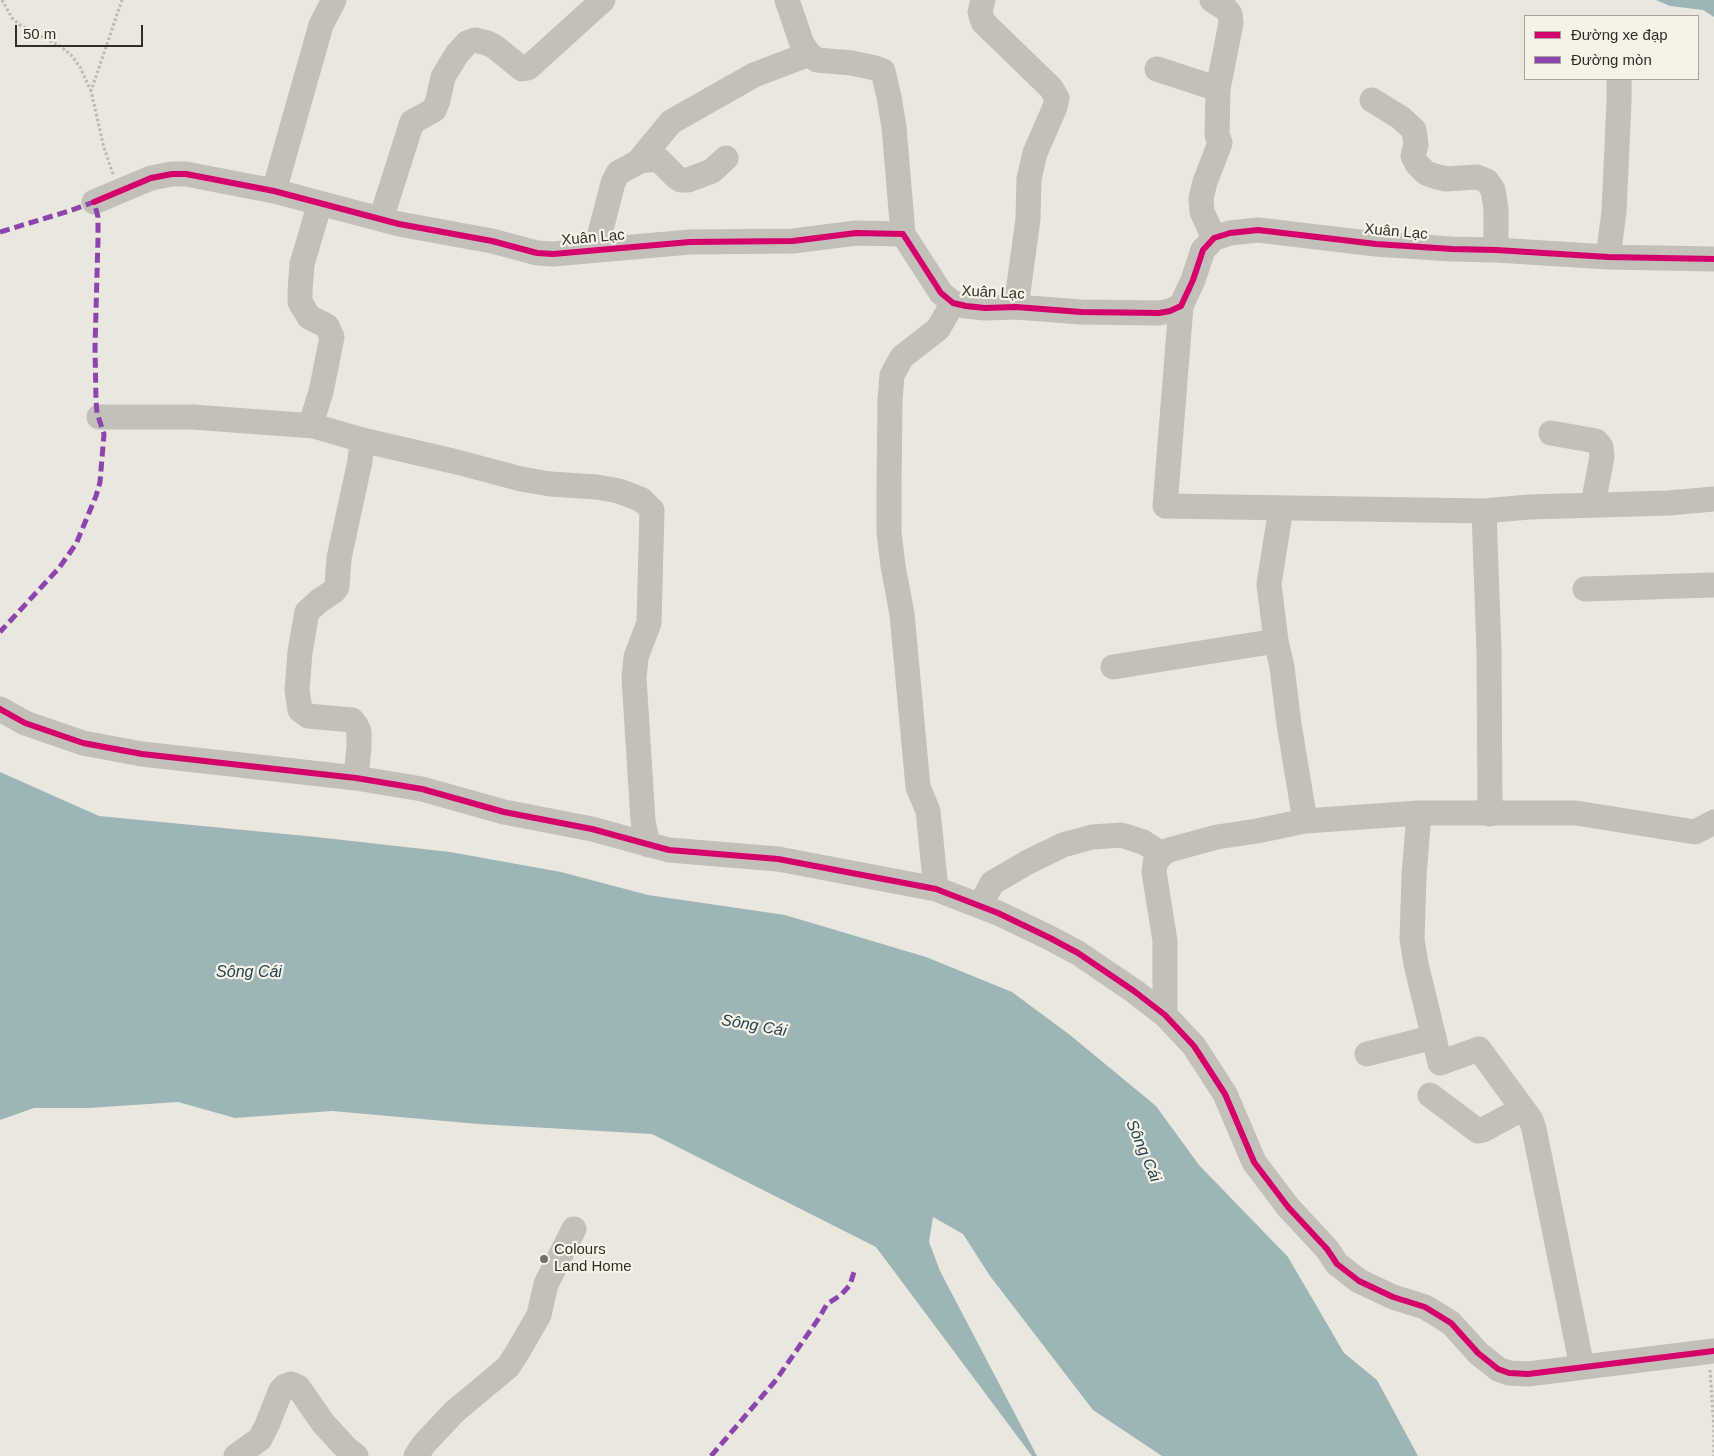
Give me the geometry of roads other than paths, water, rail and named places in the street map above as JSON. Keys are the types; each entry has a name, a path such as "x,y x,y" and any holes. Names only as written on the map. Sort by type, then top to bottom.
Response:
{"street":[{"path":"274,191 320,25 334,0"},
{"path":"381,219 412,122 434,110 443,77 467,42 475,40 495,47 522,70 528,68 603,0"},
{"path":"787,0 802,44 809,54 817,60 852,63 883,71 895,136 903,234"},
{"path":"983,0 980,12 983,22 1051,88 1057,98 1035,153 1029,179 1028,218 1016,306"},
{"path":"1212,0 1225,8 1230,14 1218,89 1217,135 1220,144 1204,182 1201,198 1202,212 1214,238 1203,250 1193,280 1181,306 1166,506 1484,511 1593,504 1670,503 1714,499"},
{"path":"638,162 670,122 754,75 809,54"},
{"path":"1157,69 1218,89"},
{"path":"1608,257 1614,212 1618,80"},
{"path":"1372,100 1401,118 1414,130 1416,145 1413,156 1417,164 1426,173 1446,179 1477,177 1487,182 1493,190 1496,209 1496,250"},
{"path":"596,249 613,183 618,173 638,162 659,160 676,177 681,180 688,180 712,171 726,158"},
{"name":"Xuân Lạc","path":"94,202 151,178 172,174 186,174 274,191 398,224 553,254 690,242 793,241 856,233 903,234 941,293 953,303 985,308 1016,306 1081,312 1159,313 1181,306"},
{"path":"314,426 312,420 325,375 332,337 327,326 309,317 300,302 300,292 302,264 320,203"},
{"name":"Xuân Lạc","path":"1214,238 1230,233 1258,230 1376,244 1452,249 1608,257 1714,259"},
{"path":"936,889 928,811 918,787 902,614 892,566 888,487 890,400 892,375 902,357 938,329 953,303"},
{"path":"99,418 193,417 314,426 362,440 520,479 550,484 598,487 619,492 648,504 652,510 649,623 636,657 634,678 643,821 648,845"},
{"path":"1551,433 1596,441 1601,447 1602,457 1593,504"},
{"path":"356,778 359,732 356,725 352,720 308,716 300,710 297,690 300,652 307,612 337,587 339,558 360,461 362,440"},
{"path":"1281,508 1269,584 1276,641 1282,667 1305,821"},
{"path":"1484,511 1490,651 1490,814"},
{"path":"1585,589 1714,585"},
{"path":"1113,667 1276,641"},
{"path":"0,710 25,723 83,743 142,754 356,778 422,789 504,812 592,829 669,850 778,859 936,889 980,906 1078,953 1134,991 1165,1016 1194,1046 1225,1094 1254,1162 1288,1207 1327,1249 1337,1264 1348,1274 1367,1285 1394,1297 1425,1307 1451,1323 1478,1353 1498,1369 1509,1373 1528,1374 1711,1352"},
{"path":"1419,813 1412,939 1416,964 1440,1063 1478,1049 1531,1120 1582,1367"},
{"path":"1165,1016 1164,941 1154,872 1155,863 1162,854 1169,850 1217,837 1305,821 1419,813 1576,813 1696,832 1714,822"},
{"path":"980,906 992,883 1028,862 1063,845 1092,837 1120,835 1143,842 1162,854"},
{"path":"1367,1054 1434,1037"},
{"path":"1430,1095 1478,1130 1483,1130 1522,1109"},
{"path":"416,1456 424,1444 454,1412 508,1367 539,1315 546,1284 574,1229"},
{"path":"236,1456 260,1439 281,1390 291,1384 298,1387 323,1423 356,1456"}],"water":[{"path":"1656,0 1714,0 1714,17 1703,10 1670,6"},
{"name":"Sông Cái","path":"0,772 99,816 450,852 561,872 648,895 785,915 926,957 1012,992 1070,1035 1156,1106 1199,1165 1288,1257 1344,1353 1377,1380 1418,1456 1162,1456 1093,1410 990,1276 963,1234 933,1217 929,1242 940,1271 1037,1456 1032,1456 876,1247 652,1134 478,1124 332,1111 235,1118 178,1102 89,1108 34,1108 0,1120"}],"place":[{"name":"Colours Land Home","path":"544,1259"}]}
